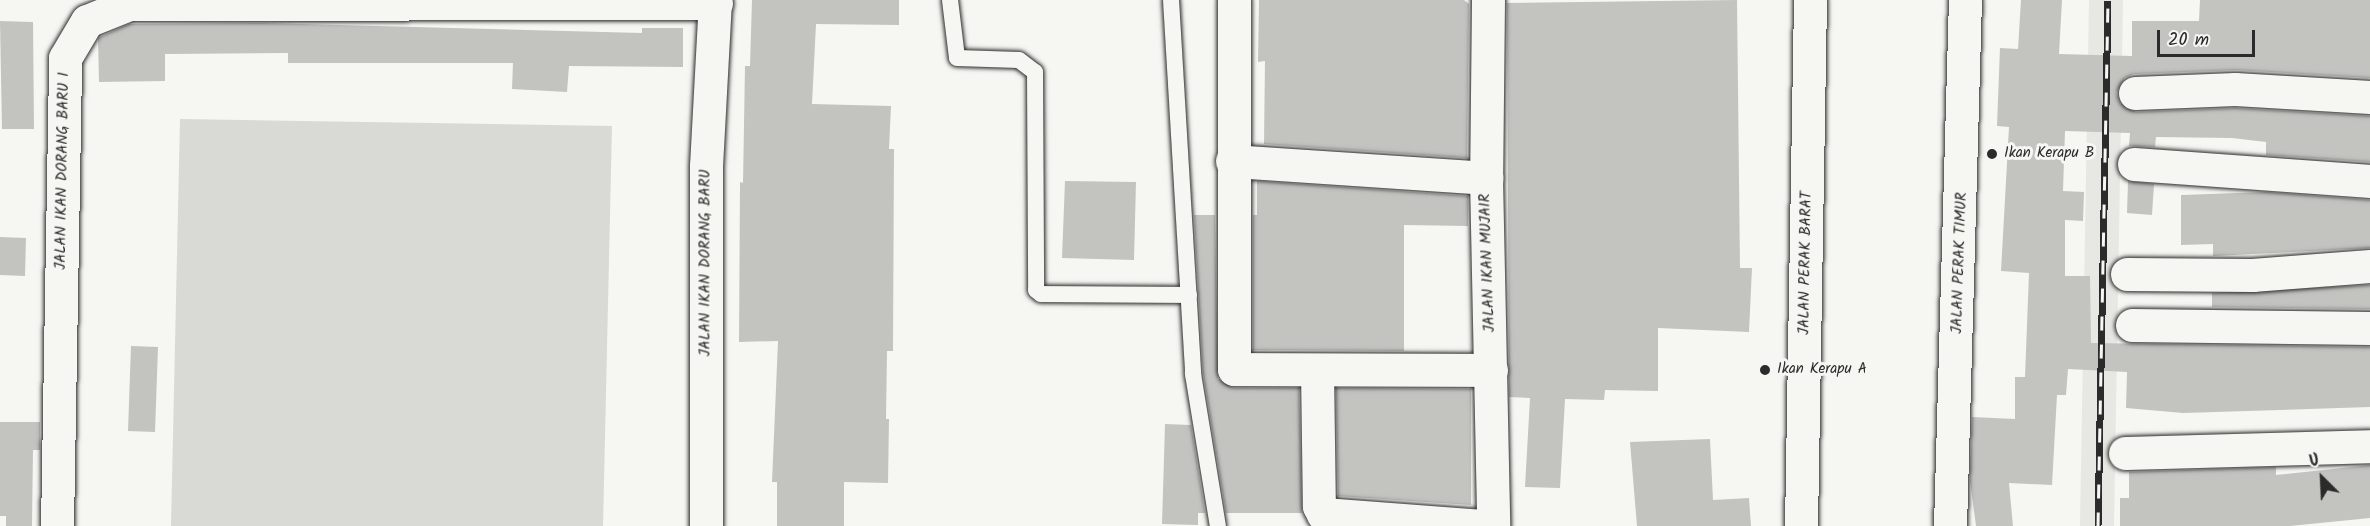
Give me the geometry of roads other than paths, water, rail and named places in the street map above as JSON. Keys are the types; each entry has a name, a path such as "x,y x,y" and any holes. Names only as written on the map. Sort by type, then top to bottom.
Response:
{"main road":[{"path":"1233,0 1234,369 1491,370"},
{"name":"JALAN IKAN MUJAIR","path":"1488,0 1486,178 1493,526"},
{"name":"JALAN PERAK BARAT","path":"1801,526 1810,0"},
{"name":"JALAN PERAK TIMUR","path":"1950,526 1965,0"},
{"name":"JALAN IKAN DORANG BARU I","path":"57,526 65,58 87,21 129,4 715,1"},
{"name":"JALAN IKAN DORANG BARU","path":"706,526 706,166 715,1"},
{"path":"2135,93 2235,89 2370,97"},
{"path":"1233,161 1486,178"},
{"path":"2134,164 2370,181"},
{"path":"2127,274 2252,275 2370,266"},
{"path":"2132,325 2370,328"},
{"path":"1317,370 1318,506 1323,514 1483,526"},
{"path":"2125,453 2370,446"}],"lane":[{"path":"950,0 957,58 1019,60 1035,72 1036,290 1041,294 1189,295"},
{"path":"1171,0 1193,374 1218,526"}],"railway":[{"path":"2098,526 2108,0"}],"place":[{"name":"Ikan Kerapu B","path":"1992,154"},
{"name":"Ikan Kerapu A","path":"1765,370"}]}
